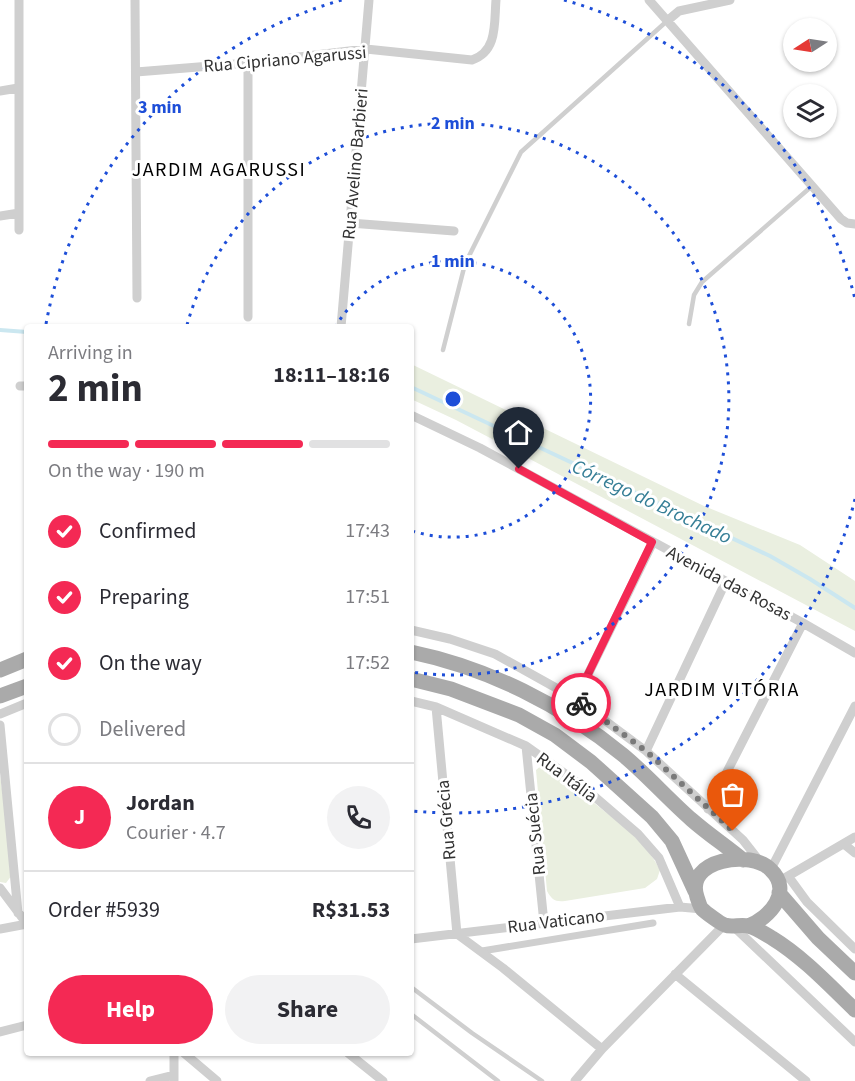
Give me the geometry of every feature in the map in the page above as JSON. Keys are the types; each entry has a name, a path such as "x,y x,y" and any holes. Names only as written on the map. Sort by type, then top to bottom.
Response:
{"main road":[{"path":"414,653 478,672 537,698 584,726 624,755 693,820 743,860 776,877 818,938 855,973"},
{"path":"0,670 24,658"},
{"path":"414,681 451,689 519,715 555,735 591,762 652,817 672,841 702,909 795,954 855,1010"},
{"path":"0,696 24,687"},
{"path":"696,892 698,880 705,869 716,862 730,859 743,860"},
{"path":"735,926 757,923 770,913 777,903 776,877"}],"street":[{"path":"19,0 19,230"},
{"path":"135,0 137,298"},
{"name":"Rua Avelino Barbieri","path":"341,324 369,0"},
{"name":"Rua Cipriano Agarussi","path":"136,72 366,50 462,60 482,56 489,48 493,36 496,0"},
{"path":"649,0 841,219 855,224"},
{"path":"667,21 679,11 730,0"},
{"path":"248,63 248,317"},
{"path":"0,91 18,88"},
{"path":"0,216 19,213"},
{"path":"350,223 454,231"},
{"name":"Avenida das Rosas","path":"414,416 480,448 855,653"},
{"path":"576,699 652,542"},
{"path":"646,751 726,581"},
{"path":"708,809 803,623"},
{"path":"414,631 450,639 495,654 576,699 646,751 742,840 776,877 807,902 855,949"},
{"name":"Rua Itália","path":"414,702 436,707 526,746 581,785 638,834 659,858 680,907"},
{"path":"0,714 24,704"},
{"path":"776,877 855,706"},
{"name":"Rua Grécia","path":"436,707 457,934"},
{"path":"0,725 18,913"},
{"name":"Rua Suécia","path":"526,746 544,922"},
{"path":"776,877 855,837"},
{"path":"844,844 855,853"},
{"path":"0,888 24,920"},
{"name":"Rua Vaticano","path":"414,939 680,907 702,909"},
{"path":"482,951 653,923"},
{"path":"0,929 24,925"},
{"path":"575,1081 602,1049 675,974 735,926 855,1042"},
{"path":"457,934 482,951 602,1049"},
{"path":"675,974 806,1081"},
{"path":"0,1032 24,1026"},
{"path":"150,1081 174,1078 174,1056"},
{"path":"188,1056 217,1081"},
{"path":"352,1056 383,1081"}],"lane":[{"path":"443,350 465,264 521,152 667,21"},
{"path":"689,324 694,295 702,282 812,186"},
{"path":"414,989 542,1081"},
{"path":"414,1016 498,1081"}],"shaded area":[{"path":"414,365 704,506 800,545 855,581 855,631 456,420 414,400"},
{"path":"543,764 616,820 646,848 660,870 657,879 645,888 565,901 556,901 552,898 547,891 536,770"},
{"path":"0,775 12,863 12,875 6,883 0,882"}],"waterway":[{"name":"Córrego do Brochado","path":"0,330 24,332"},
{"name":"Córrego do Brochado","path":"414,388 770,556 855,608"}],"way so far":[{"path":"581,703 646,751 733,831"}],"district":[{"name":"JARDIM AGARUSSI","path":"219,169"},
{"name":"JARDIM VITÓRIA","path":"722,689"}],"route":[{"path":"519,469 652,542 576,699 581,703"}]}
